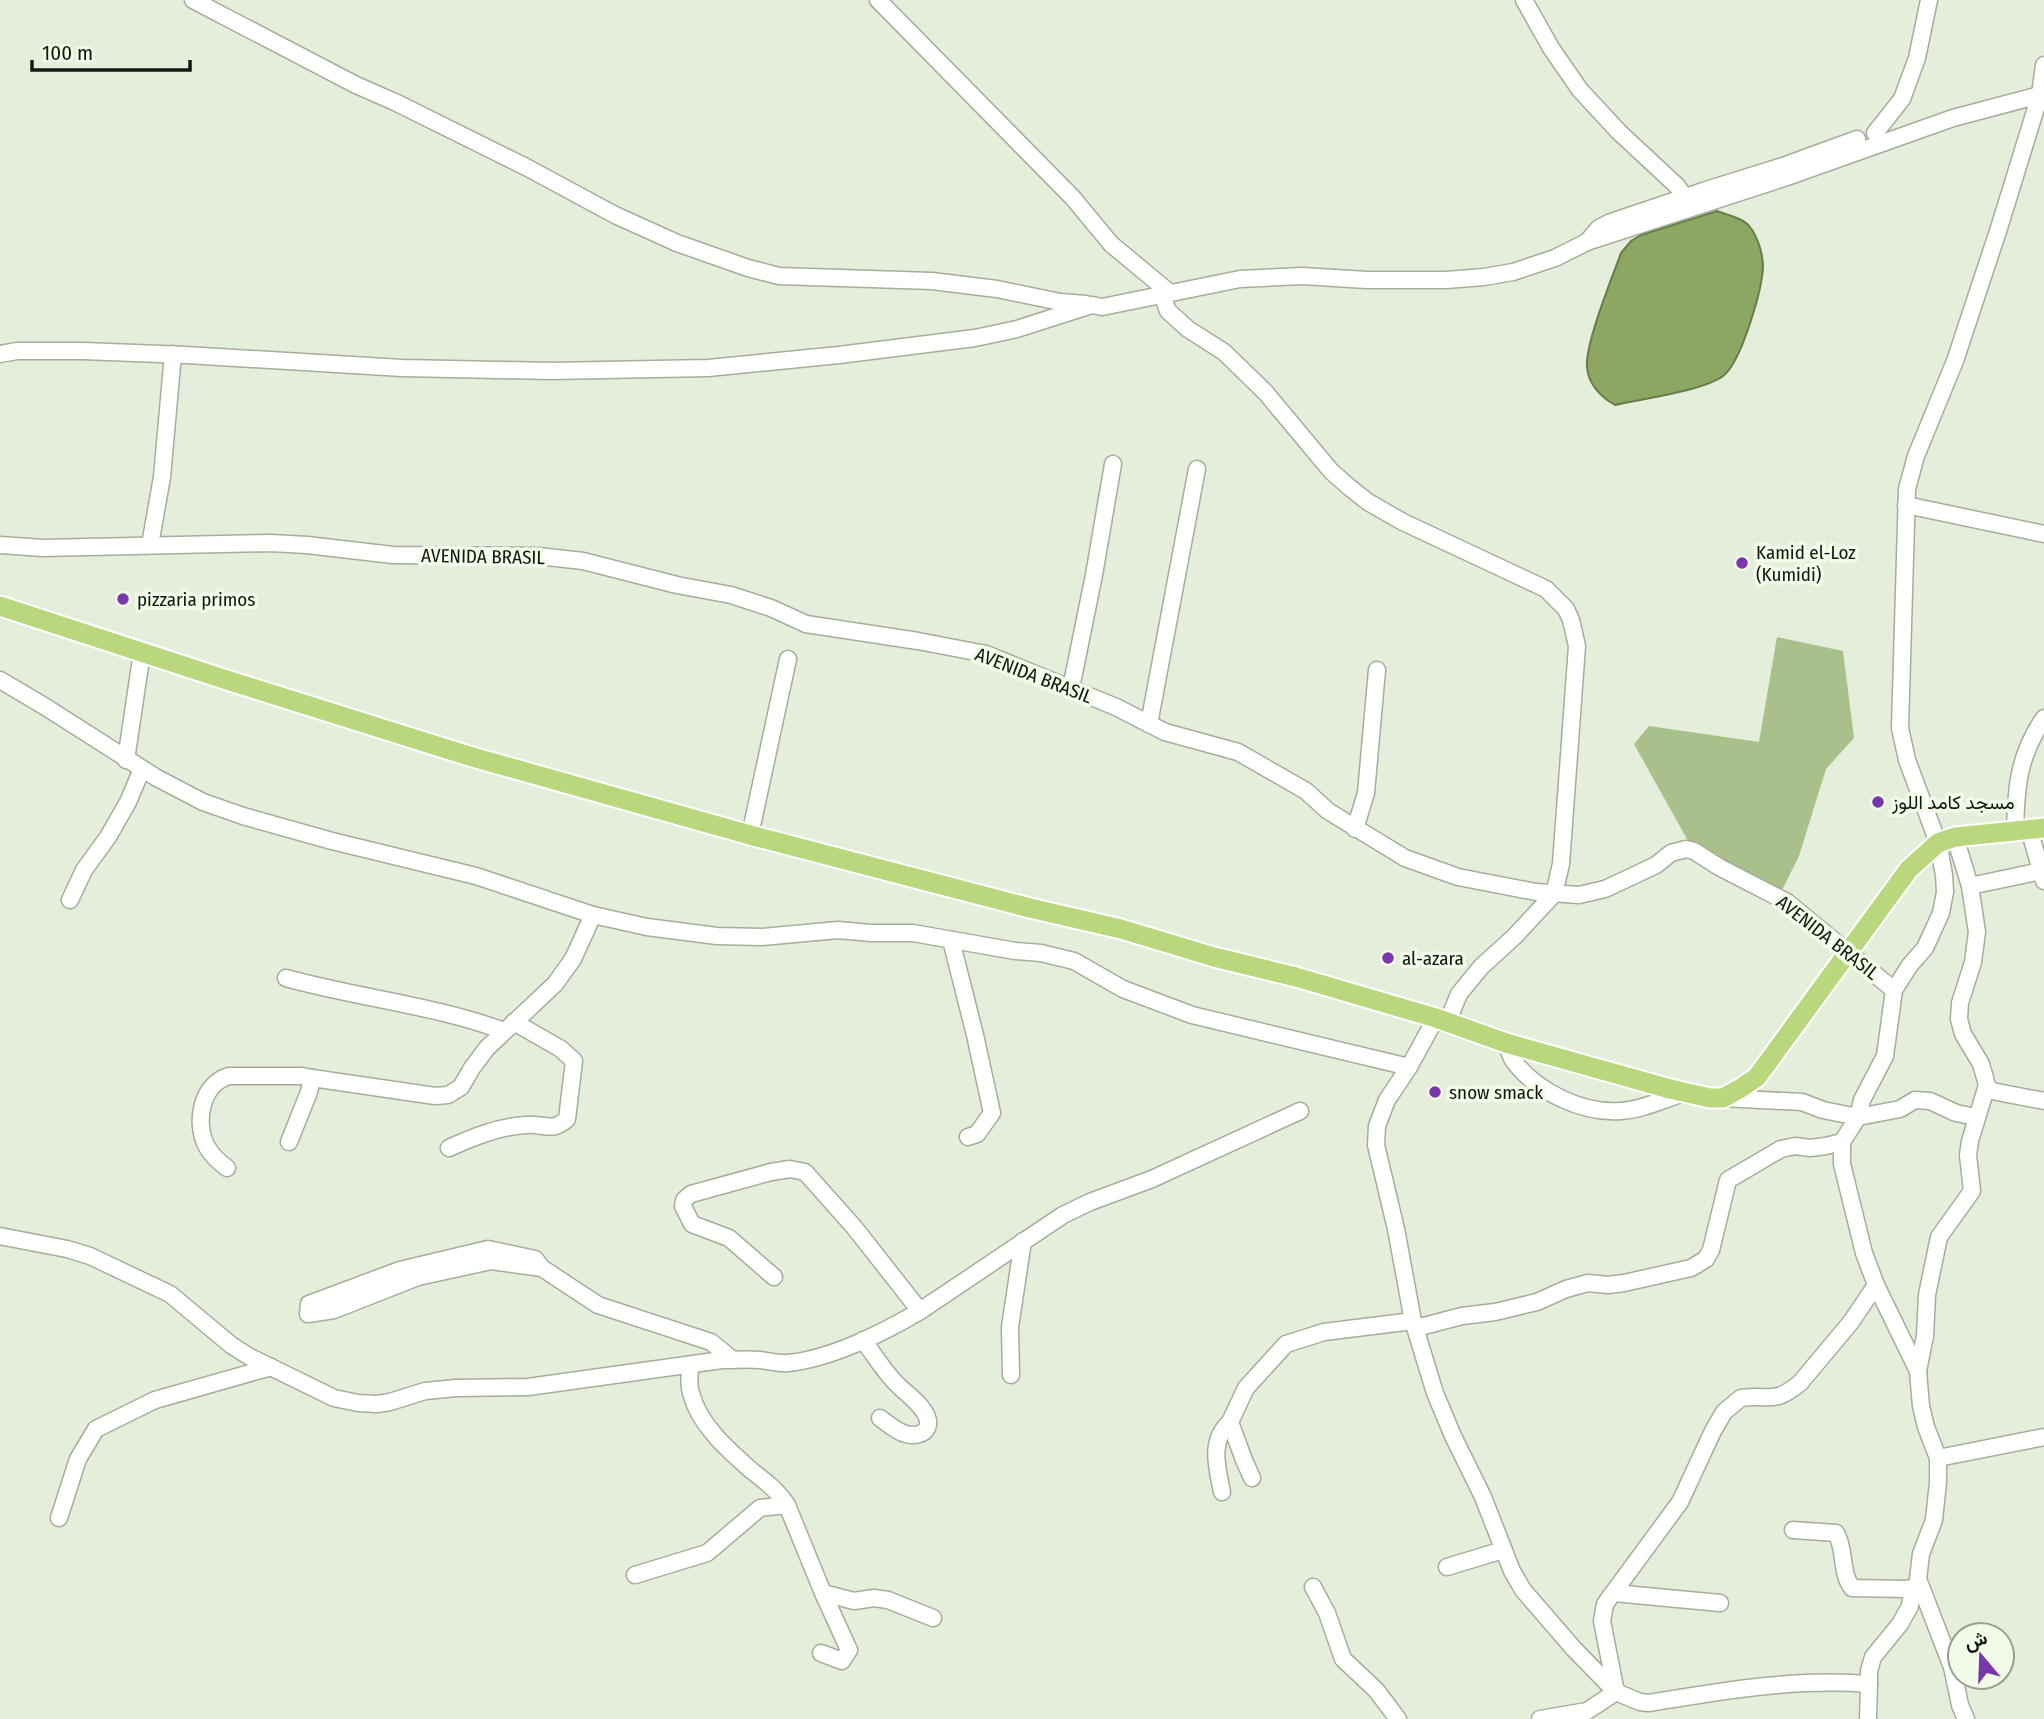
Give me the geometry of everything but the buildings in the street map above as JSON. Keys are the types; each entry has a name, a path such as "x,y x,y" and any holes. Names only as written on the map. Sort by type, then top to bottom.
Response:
{"main road":[{"path":"0,606 469,756 750,835 1121,929 1214,957 1296,977 1506,1043 1710,1098 1723,1098 1757,1077 1909,869 1946,840 2029,830"}],"street":[{"path":"193,0 356,85 526,167 615,215 677,243 748,268 779,276 932,281 1101,307 1240,279 1273,276 1447,280 1484,277 1531,267 1689,202 2042,88"},
{"path":"878,0 1073,198 1111,244 1166,294 1168,311 1188,329 1224,352 1266,393 1331,471 1349,487 1368,502 1415,528 1546,589 1566,609 1577,646 1561,864 1554,894 1515,936 1481,967 1459,994 1387,1100 1377,1126 1376,1145 1396,1229 1414,1324 1452,1436 1483,1497 1512,1571 1533,1604 1616,1692 1640,1702 1650,1703 1768,1687 1849,1682 1869,1684"},
{"path":"1524,0 1550,48 1580,90 1689,202"},
{"path":"1875,133 1902,99 1917,58 1929,0"},
{"path":"1917,1371 1925,1336 1927,1295 1939,1237 1972,1191 1968,1155 1976,1117 1987,1085 1981,1064 1963,1034 1959,1019 1960,1003 1973,962 1976,942 1977,922 1970,886 1907,760 1900,728 1906,505 1910,474 1916,456 1955,361 1999,229 2042,88 2044,65"},
{"path":"1785,172 1875,133 1992,97 2042,88"},
{"path":"0,354 17,351 83,351 415,368 552,371 708,368 975,338 1028,326 1091,305"},
{"path":"150,545 162,477 173,354"},
{"path":"1071,688 1113,464"},
{"path":"1149,724 1197,469"},
{"path":"1906,505 2044,534"},
{"name":"AVENIDA BRASIL","path":"0,545 43,548 295,544 393,555 538,556 583,561 677,585 731,595 771,608 806,624 986,654 1116,707 1165,732 1238,752 1306,791 1328,811 1405,858 1458,877 1554,894 1579,895 1605,889 1656,864 1671,853 1686,849 1694,851 1719,867 1777,895 1894,990"},
{"path":"126,760 142,652"},
{"path":"750,835 788,659"},
{"path":"1356,829 1366,793 1377,670"},
{"path":"0,680 126,760 203,802 332,841 467,873 593,915 647,927 717,936 762,937 838,930 913,933 1041,953 1074,961 1123,989 1192,1015 1409,1068"},
{"path":"1970,886 2042,876 2015,790 2025,753 2044,718"},
{"path":"71,900 84,870 108,837 128,802 142,769"},
{"path":"1868,1719 1873,1657 1900,1624 1910,1606 1922,1554 1934,1520 1938,1458 1926,1427 1917,1371 1864,1253 1842,1164 1842,1142 1858,1117 1862,1100 1885,1056 1894,990 1925,948 1941,913 1945,891 1946,840"},
{"path":"227,1168 207,1147 200,1129 206,1096 219,1079 229,1076 312,1078 435,1096 448,1095 461,1087 487,1048 555,984 573,959 593,915"},
{"path":"951,940 992,1113 976,1134 968,1137"},
{"path":"286,978 509,1026 561,1049 574,1061 567,1119 561,1125 553,1127 526,1124 501,1129 481,1134 449,1148"},
{"path":"1506,1043 1513,1060 1537,1084 1566,1100 1594,1110 1622,1111 1684,1093"},
{"path":"289,1142 312,1078"},
{"path":"1987,1090 2044,1101"},
{"path":"1723,1098 1802,1102 1858,1117 1900,1109 1915,1100 1930,1101 1956,1113 1976,1117"},
{"path":"0,1236 67,1248 90,1256 170,1294 230,1345 271,1367 334,1398 377,1404 425,1391 528,1387 733,1360 784,1364 817,1358 898,1324 1063,1214 1152,1179 1300,1111"},
{"path":"1222,1492 1216,1449 1221,1433 1230,1422 1246,1388 1286,1344 1324,1332 1414,1324 1495,1312 1537,1302 1588,1283 1624,1283 1691,1268 1706,1259 1711,1250 1728,1180 1781,1149 1795,1146 1810,1148 1842,1142"},
{"path":"774,1277 729,1238 692,1224 683,1206 684,1200 691,1194 771,1172 790,1169 805,1172 854,1227 920,1311"},
{"path":"1011,1375 1010,1327 1023,1241"},
{"path":"542,1268 491,1261 418,1277 334,1310 308,1314 309,1304 400,1270 488,1249 535,1259 542,1268 598,1306 711,1342 733,1360"},
{"path":"1616,1692 1602,1621 1605,1604 1680,1502 1724,1412 1741,1398 1776,1398 1800,1383 1851,1322 1877,1284"},
{"path":"863,1340 891,1379 922,1409 929,1425 920,1434 910,1436 899,1432 880,1418"},
{"path":"690,1365 690,1391 701,1418 743,1463 776,1490 788,1506 849,1650 842,1661 821,1653"},
{"path":"60,1518 78,1459 96,1429 155,1400 271,1367"},
{"path":"1230,1422 1252,1478"},
{"path":"1938,1458 2044,1437"},
{"path":"635,1574 707,1553 760,1508 788,1506"},
{"path":"1793,1530 1836,1533 1842,1545 1846,1577 1852,1588 1916,1587"},
{"path":"1447,1567 1503,1549"},
{"path":"1313,1587 1327,1613 1343,1659 1376,1690 1398,1719"},
{"path":"1916,1587 1952,1667 1960,1705 1966,1719"},
{"path":"823,1593 854,1601 874,1598 888,1600 933,1618"},
{"path":"1614,1593 1720,1604"},
{"path":"1540,1719 1587,1711 1616,1692"},
{"path":"1650,1703 1658,1719"}],"shaded area":[{"path":"1717,211 1739,219 1750,227 1760,246 1762,257 1759,292 1737,357 1730,369 1714,381 1687,390 1615,405 1596,389 1587,367 1590,343 1621,253 1631,241 1641,235"},
{"path":"1777,637 1843,651 1854,738 1826,769 1799,856 1781,892 1742,878 1687,839 1634,744 1649,726 1759,742"}],"place":[{"name":"Kamid el-Loz (Kumidi)","path":"1742,563"},
{"name":"pizzaria primos","path":"123,599"},
{"name":"مسجد كامد اللوز","path":"1878,802"},
{"name":"al-azara","path":"1388,958"},
{"name":"snow smack","path":"1435,1092"}]}
